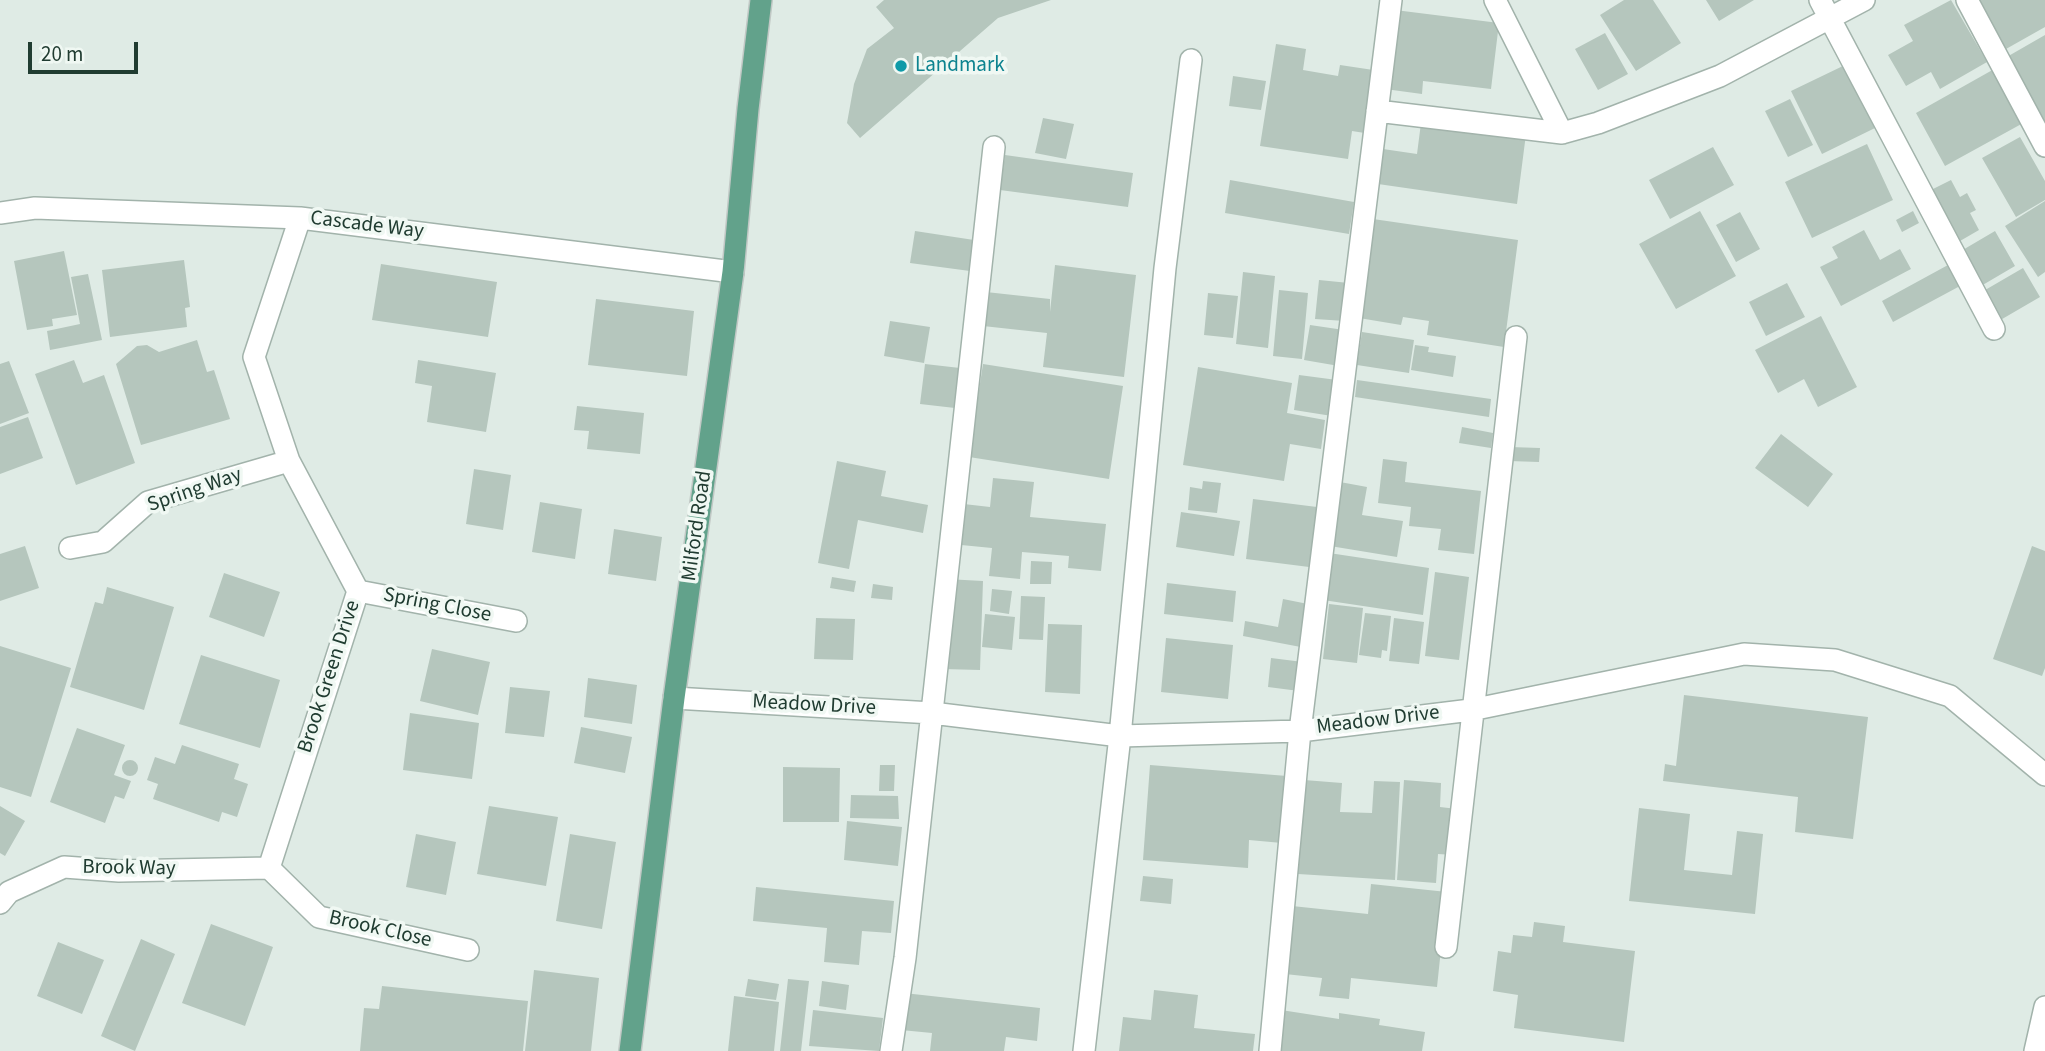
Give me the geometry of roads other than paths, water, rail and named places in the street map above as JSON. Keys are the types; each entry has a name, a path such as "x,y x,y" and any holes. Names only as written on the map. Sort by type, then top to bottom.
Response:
{"main road":[{"name":"Milford Road","path":"630,1051 674,698 733,272 761,0"}],"street":[{"path":"1270,1051 1300,731 1391,0"},
{"path":"1495,0 1562,133"},
{"path":"1377,111 1562,133 1598,123 1720,76 1825,9 1864,0"},
{"path":"1967,0 2045,146"},
{"path":"1825,9 1994,329"},
{"path":"1084,1051 1120,736 1165,268 1191,60"},
{"path":"891,1051 905,958 994,147"},
{"name":"Cascade Way","path":"0,213 35,208 300,218 733,272"},
{"name":"Brook Green Drive","path":"269,868 358,591 289,461 254,357 300,218"},
{"path":"1446,947 1471,710 1516,337"},
{"name":"Spring Way","path":"70,548 103,542 148,502 289,461"},
{"name":"Spring Close","path":"358,591 516,621"},
{"name":"Meadow Drive","path":"674,698 932,713 1120,736 1300,731 1471,710 1744,654 1835,660 1950,696 2045,775"},
{"name":"Brook Way","path":"0,903 9,892 64,867 120,871 269,868"},
{"name":"Brook Close","path":"269,868 319,917 468,950"},
{"path":"2035,1051 2045,1007"}],"place":[{"name":"Landmark","path":"901,66"}]}
